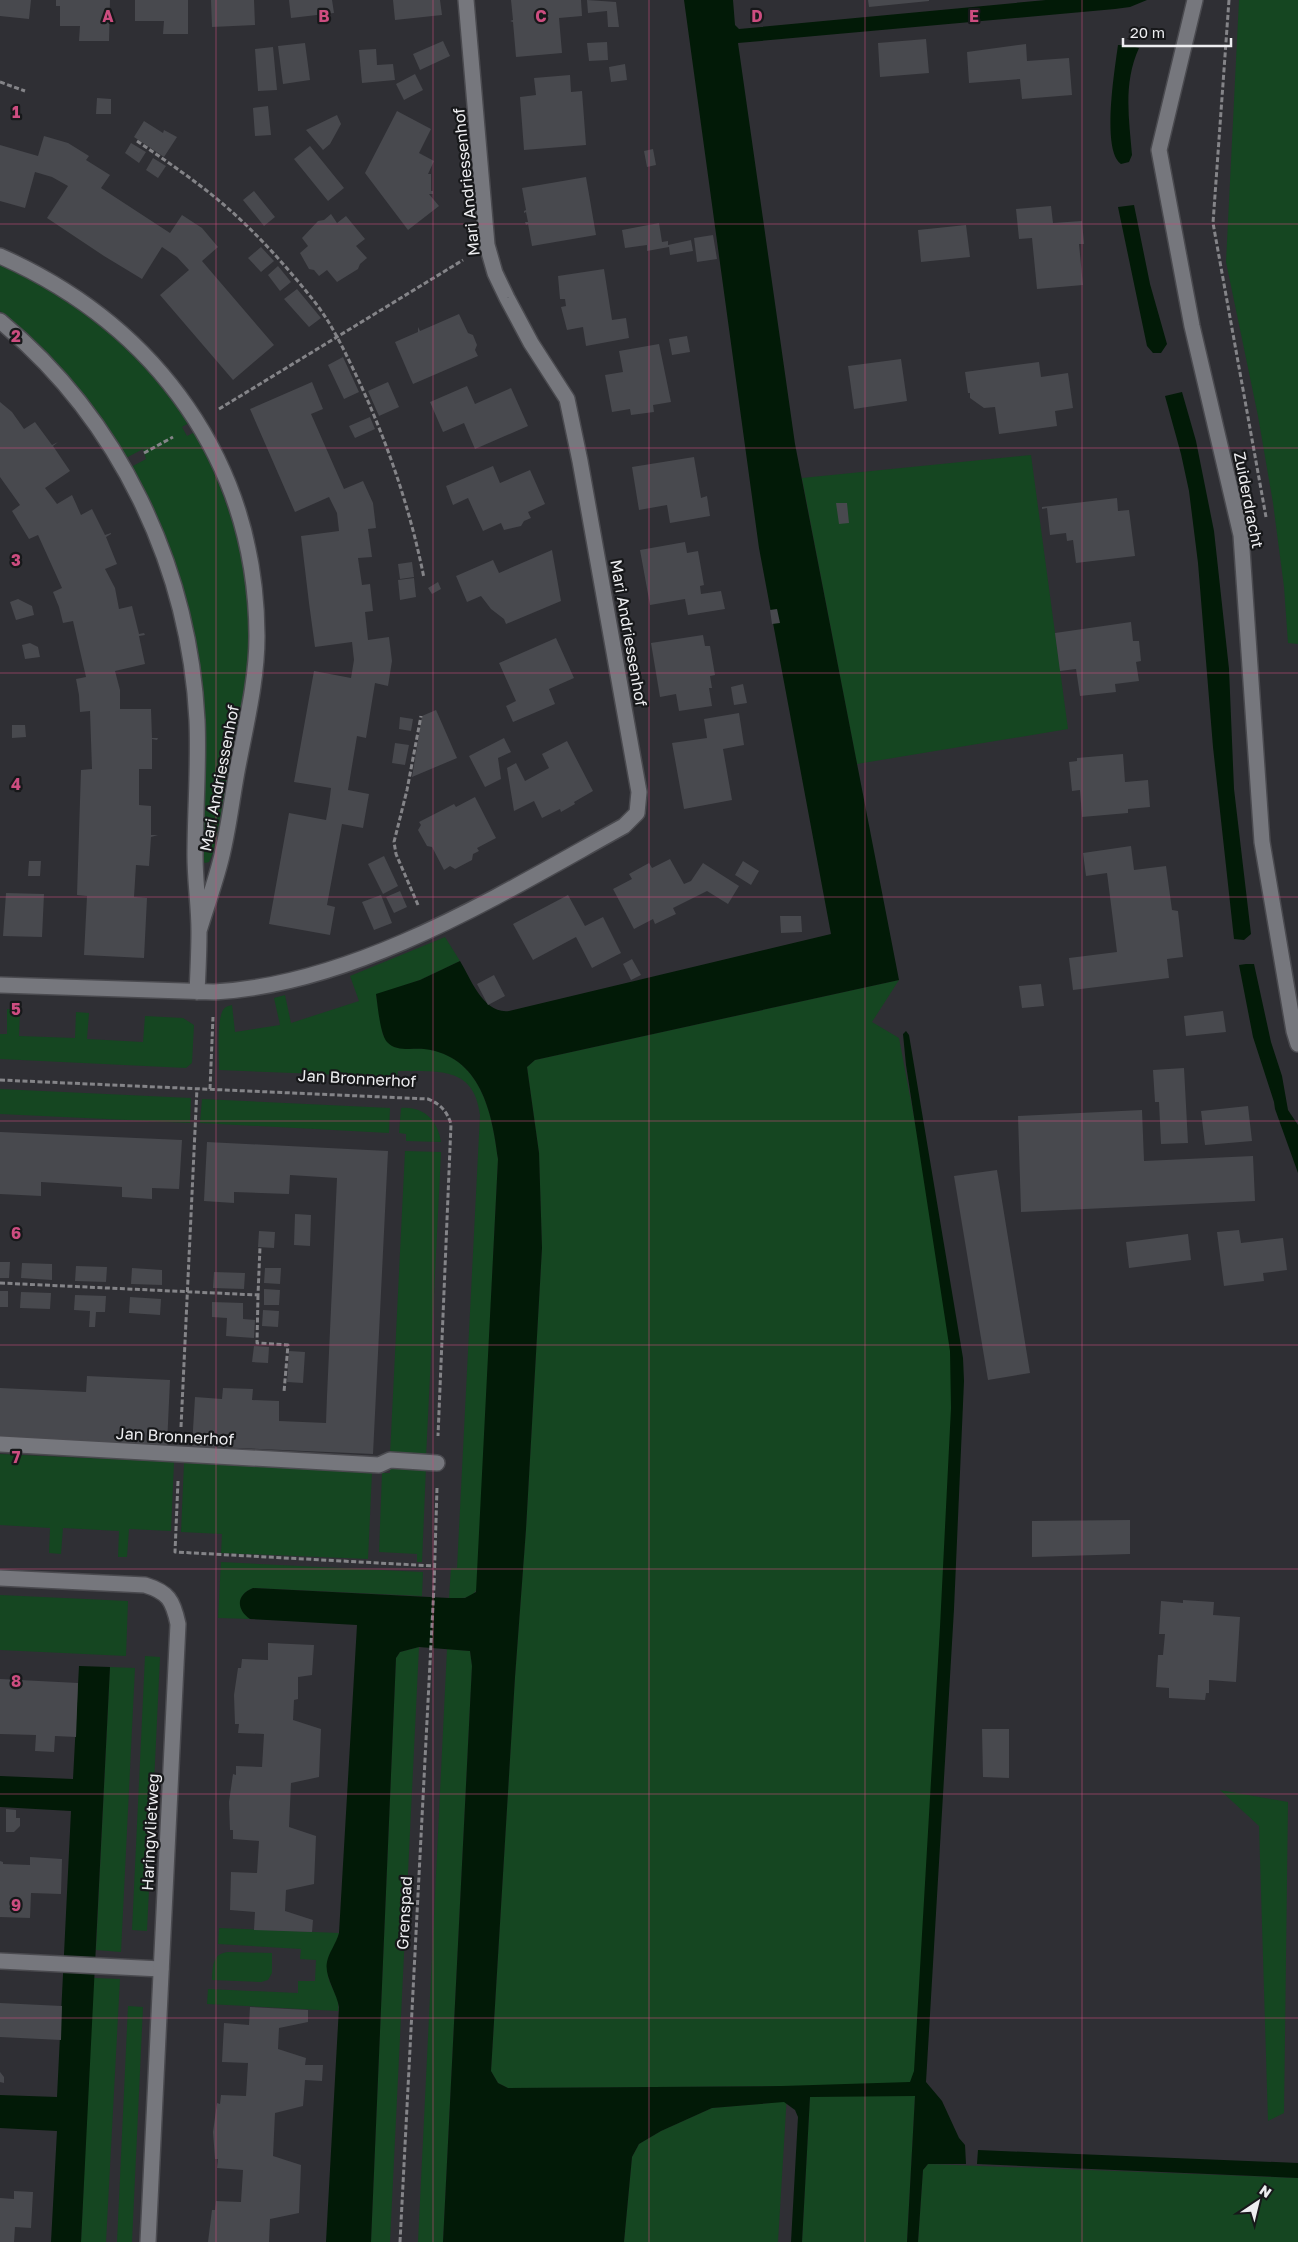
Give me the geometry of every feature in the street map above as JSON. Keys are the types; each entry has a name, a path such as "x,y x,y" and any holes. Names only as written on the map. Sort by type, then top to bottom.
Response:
{"street":[{"name":"Mari Andriessenhof","path":"0,985 214,992 246,990 282,984 371,955 456,918 624,826 637,813 639,792 580,461 567,399 531,343 507,298 495,273 487,245 466,0"},
{"name":"Zuiderdracht","path":"1195,0 1159,150 1192,326 1241,535 1262,842 1294,1031 1298,1044"},
{"name":"Mari Andriessenhof","path":"0,256 58,285 109,322 156,365 178,392 214,454 242,523 254,582 257,638 251,700 220,862 200,931"},
{"name":"Mari Andriessenhof","path":"0,321 23,339 58,376 123,465 162,546 176,588 193,677 198,755 195,856 200,931 197,992"},
{"name":"Jan Bronnerhof","path":"0,1444 379,1465 390,1460 437,1463"},
{"name":"Haringvlietweg","path":"0,1578 145,1585 158,1589 165,1594 171,1600 175,1609 178,1624 148,2242"},
{"path":"0,1961 161,1969"}],"path":[{"name":"Zuiderdracht","path":"1229,0 1213,223 1266,522"},
{"path":"0,82 25,91"},
{"path":"137,141 181,171 224,205 288,270 315,302 337,335 384,437 416,540 424,578"},
{"path":"123,465 197,423 337,335 487,245"},
{"path":"421,716 408,790 394,842 396,854 429,929"},
{"path":"210,1088 214,992"},
{"name":"Jan Bronnerhof","path":"0,1080 428,1099 440,1105 448,1115 451,1124 437,1463 434,1586"},
{"path":"197,1088 175,1552 434,1566"},
{"path":"260,1247 256,1343 288,1345 284,1392"},
{"path":"0,1283 258,1295"},
{"name":"Grenspad","path":"400,2242 434,1586"}],"green space":[{"path":"1239,0 1298,0 1298,644 1288,643 1284,587 1273,503 1258,416 1226,262"},
{"path":"0,264 39,282 61,295 103,326 141,362 158,381 189,423 182,427 187,436 195,432 208,458 229,512 244,568 251,626 250,655 240,730 213,853 209,862 205,863 202,860 205,728 201,676 196,644 181,584 171,555 131,467 146,459 143,449 126,458 96,413 60,368 0,311"},
{"path":"1031,455 1068,729 857,764 802,478"},
{"path":"445,937 460,961 420,980 376,995 383,1035 394,1047 428,1049 450,1056 474,1078 488,1109 496,1142 498,1159 477,1589 475,1593 465,1598 449,1598 451,1568 457,1568 480,1115 476,1099 470,1087 462,1079 440,1072 398,1071 397,1077 219,1070 219,1024 222,1012 226,1007 232,1005 235,1032 280,1025 274,998 285,995 291,1023 359,1001 350,976"},
{"path":"899,980 872,1022 899,1038 937,1240 951,1338 954,1408 943,1667 916,2092 787,2094 778,2242 624,2242 632,2157 639,2144 661,2131 712,2108 770,2103 782,2086 508,2088 498,2083 491,2071 542,1248 539,1153 527,1067 535,1060"},
{"path":"7,1009 20,1010 19,1036 75,1038 76,1012 89,1013 87,1039 143,1042 145,1016 183,1018 194,1025 192,1063 186,1068 0,1059 0,1034 7,1034"},
{"path":"0,1089 191,1098 190,1123 0,1114"},
{"path":"202,1099 390,1108 389,1133 200,1123"},
{"path":"401,1108 417,1110 428,1116 437,1128 441,1142 406,1141 406,1134 399,1133"},
{"path":"405,1151 441,1152 426,1457 390,1455"},
{"path":"0,1454 174,1462 171,1531 129,1529 127,1557 118,1557 119,1531 63,1528 61,1554 49,1553 50,1528 0,1525"},
{"path":"184,1463 372,1472 368,1559 221,1553 222,1534 181,1532"},
{"path":"390,1465 426,1467 422,1562 417,1562 417,1554 379,1552 382,1473 390,1473"},
{"path":"221,1562 423,1572 422,1596 253,1588 244,1594 240,1602 243,1611 250,1619 218,1618"},
{"path":"0,1595 128,1601 126,1656 0,1650"},
{"path":"419,1647 390,2242 371,2242 396,1658 400,1652"},
{"path":"447,1649 470,1651 472,1666 443,2242 418,2242"},
{"path":"145,1656 160,1657 147,1931 132,1930"},
{"path":"110,1667 135,1668 121,1952 96,1950"},
{"path":"1220,1790 1288,1802 1284,2113 1268,2121 1259,1826"},
{"path":"219,1928 339,1933 328,1968 329,1980 338,2002 338,2011 207,2004 208,1989 298,1993 298,1981 315,1981 316,1960 300,1959 301,1949 218,1944"},
{"path":"229,1952 272,1953 272,1973 268,1980 261,1982 212,1980 214,1961 219,1955"},
{"path":"93,1978 120,1979 106,2242 81,2242"},
{"path":"128,2006 143,2007 132,2242 117,2242"},
{"path":"810,2096 915,2096 907,2242 802,2242"},
{"path":"928,2164 1298,2178 1298,2242 918,2242 923,2170"}],"shaded area":[{"path":"684,0 733,0 735,25 739,29 1046,0 1147,0 1130,7 1115,9 738,43 795,444 899,980 535,1060 527,1067 539,1153 542,1248 491,2071 498,2083 508,2088 782,2086 910,2082 914,2071 951,1408 950,1351 906,1065 903,1034 906,1031 909,1035 963,1358 964,1381 954,1609 926,2082 942,2101 959,2138 965,2145 966,2164 928,2164 923,2170 918,2242 907,2242 915,2096 810,2097 802,2242 791,2242 798,2117 795,2110 784,2102 712,2108 661,2131 639,2144 632,2157 624,2242 443,2242 472,1666 470,1651 419,1647 400,1652 396,1658 371,2242 326,2242 339,2007 327,1973 327,1962 339,1933 357,1625 250,1619 242,1611 240,1602 243,1594 253,1588 449,1598 465,1598 476,1592 498,1159 487,1105 471,1074 459,1063 443,1054 424,1049 399,1048 387,1042 380,1020 376,994 420,980 460,961 473,986 485,1001 492,1007 509,1011 831,934 759,548"},
{"path":"1118,45 1139,48 1131,74 1128,101 1132,155 1129,162 1121,164 1115,156 1110,127 1112,89"},
{"path":"1134,205 1150,284 1167,344 1161,353 1153,353 1147,346 1118,207"},
{"path":"1182,392 1196,441 1214,531 1229,669 1234,789 1251,934 1244,940 1234,939 1213,747 1198,563 1189,491 1165,396"},
{"path":"1254,964 1271,1042 1282,1076 1288,1110 1298,1125 1298,1173 1275,1109 1253,1037 1239,965"},
{"path":"79,1666 110,1667 81,2242 51,2242 57,2131 0,2128 0,2095 57,2097 71,1811 0,1807 0,1776 73,1779"},
{"path":"978,2150 1298,2163 1298,2178 977,2164"}],"building":[{"path":"0,0 31,0 29,19 0,16"},
{"path":"56,0 110,0 109,41 79,41 80,26 60,26 60,6 56,6"},
{"path":"135,0 188,0 188,34 163,34 164,21 135,21"},
{"path":"211,0 254,0 255,25 212,27"},
{"path":"289,0 332,0 334,13 291,18"},
{"path":"393,0 440,0 442,15 395,20"},
{"path":"511,0 581,0 582,16 559,18 562,53 516,57 513,22 510,21 513,20"},
{"path":"587,0 616,2 619,27 608,27 607,11 588,13"},
{"path":"868,0 929,0 929,1 869,7"},
{"path":"926,39 929,73 880,77 878,43"},
{"path":"443,41 450,56 420,70 413,54"},
{"path":"607,42 608,60 589,61 587,43"},
{"path":"305,43 310,80 283,84 278,46"},
{"path":"1026,44 1027,61 1069,58 1072,95 1022,99 1020,79 969,83 967,52"},
{"path":"273,47 277,90 258,91 255,49"},
{"path":"376,49 377,65 393,64 395,80 362,83 359,50"},
{"path":"625,64 627,80 611,82 609,67"},
{"path":"415,74 423,90 404,100 396,84"},
{"path":"570,75 571,92 582,91 586,145 524,150 520,97 536,95 534,78"},
{"path":"97,98 111,99 111,114 96,114"},
{"path":"268,106 271,135 255,136 253,108"},
{"path":"397,111 431,129 419,153 434,161 428,174 431,174 431,191 433,191 433,194 429,194 439,206 408,230 365,173"},
{"path":"337,115 341,124 330,144 323,150 306,130"},
{"path":"144,121 163,133 164,130 177,137 164,157 134,137"},
{"path":"44,136 68,143 89,156 86,160 110,175 101,188 170,233 182,215 202,228 218,247 202,261 274,345 233,380 160,295 189,270 177,257 162,247 142,279 104,256 47,218 68,186 52,177 35,172 25,208 0,201 0,145 38,156"},
{"path":"131,143 146,152 139,163 125,153"},
{"path":"310,146 344,188 328,201 294,159"},
{"path":"653,149 656,165 647,167 644,151"},
{"path":"153,158 166,166 158,178 146,170"},
{"path":"586,177 596,235 532,246 528,224 526,225 525,222 528,222 526,212 524,213 526,210 522,188"},
{"path":"254,191 275,217 264,226 243,200"},
{"path":"1051,206 1053,223 1082,221 1084,244 1079,244 1083,285 1037,289 1032,238 1019,239 1016,209"},
{"path":"331,214 337,223 346,216 365,239 356,246 367,258 360,264 358,269 337,282 327,270 319,276 314,270 309,269 300,253 308,246 302,238 318,221 324,220"},
{"path":"659,223 662,242 668,241 668,245 691,240 693,251 670,255 669,247 647,251 647,245 625,248 622,230"},
{"path":"966,225 970,257 921,262 918,230"},
{"path":"713,235 717,259 697,262 694,238"},
{"path":"261,247 274,261 261,272 248,258"},
{"path":"278,266 291,282 280,291 268,275"},
{"path":"604,269 612,320 626,318 629,338 586,346 583,327 567,330 561,307 566,306 565,299 560,299 558,276"},
{"path":"297,289 321,318 309,327 284,299"},
{"path":"459,314 468,333 473,335 477,345 475,350 478,356 413,384 395,342 418,332 418,327 420,331"},
{"path":"687,336 690,352 672,355 669,339"},
{"path":"659,344 671,402 653,405 654,412 631,415 630,409 612,412 605,375 623,372 619,351"},
{"path":"343,357 359,392 344,399 328,365"},
{"path":"901,359 907,401 854,409 848,366"},
{"path":"1039,362 1041,377 1068,373 1073,408 1055,411 1057,426 999,434 995,407 984,408 970,398 965,372"},
{"path":"312,382 323,409 311,414 344,489 363,481 373,503 376,528 368,529 372,557 358,558 362,585 370,584 373,611 365,612 368,640 389,637 392,661 388,686 375,683 366,738 357,736 348,790 369,794 363,828 342,824 327,905 335,907 330,935 269,924 289,813 326,820 329,804 331,788 294,782 314,671 351,678 354,660 352,642 315,647 301,536 339,531 337,513 329,497 295,512 250,409"},
{"path":"388,382 399,407 379,416 368,391"},
{"path":"467,386 475,404 511,388 528,426 475,449 464,423 443,432 430,402"},
{"path":"0,402 12,412 24,429 35,422 52,445 58,442 53,446 70,471 45,488 57,504 72,495 81,515 92,509 105,535 111,533 106,537 117,564 105,569 115,588 119,609 132,606 139,634 144,633 145,635 139,636 145,664 115,671 120,690 120,709 151,709 152,738 158,738 157,740 152,739 152,769 139,769 139,805 151,806 151,835 158,835 151,837 149,866 136,865 134,897 147,898 144,958 84,955 87,896 77,895 81,770 92,769 90,711 80,712 76,679 86,677 73,621 63,623 53,592 62,588 38,535 29,539 12,511 20,505 0,477"},
{"path":"370,417 375,429 355,438 349,426"},
{"path":"694,457 701,498 707,496 710,516 670,523 667,505 639,510 632,467"},
{"path":"493,466 500,483 530,470 545,504 528,512 531,518 524,521 521,526 504,530 501,523 483,531 468,498 453,505 446,486"},
{"path":"1117,498 1118,511 1129,510 1135,556 1076,563 1073,540 1067,541 1066,533 1050,535 1047,508 1042,509 1042,507"},
{"path":"836,503 847,503 849,523 839,524"},
{"path":"685,542 687,553 698,551 704,585 700,586 701,594 721,591 725,609 688,615 685,599 650,605 640,550"},
{"path":"552,550 561,601 506,624 504,619 491,609 481,596 467,602 456,576 493,560 499,573"},
{"path":"412,562 414,577 400,579 398,564"},
{"path":"414,578 416,597 400,600 398,580"},
{"path":"438,582 441,589 432,594 428,588"},
{"path":"18,599 32,606 34,615 16,620 10,602"},
{"path":"777,609 780,623 772,624 770,610"},
{"path":"1131,622 1133,641 1139,641 1141,661 1136,662 1139,681 1115,684 1116,692 1080,696 1076,669 1060,671 1055,633"},
{"path":"703,635 705,646 710,646 715,675 710,676 712,688 709,688 712,706 679,711 676,694 660,697 651,643"},
{"path":"556,638 574,678 549,689 555,704 513,722 506,706 516,701 499,663"},
{"path":"30,643 38,647 40,657 25,659 22,645"},
{"path":"743,684 747,703 734,705 731,687"},
{"path":"436,710 457,758 412,777 422,716"},
{"path":"739,713 744,745 723,749 732,800 684,809 672,743 707,738 704,719"},
{"path":"400,717 413,719 411,731 399,729"},
{"path":"12,725 25,725 26,737 12,738"},
{"path":"504,738 511,752 498,758 501,779 485,787 469,756"},
{"path":"567,741 593,791 561,812 560,809 542,818 534,801 514,811 507,768 516,763 525,781 549,768 542,754"},
{"path":"395,743 409,745 405,765 392,763"},
{"path":"1123,754 1125,782 1148,780 1150,807 1128,809 1128,813 1082,817 1080,790 1072,791 1069,762 1077,761 1077,758"},
{"path":"475,797 496,838 477,848 479,851 473,854 472,860 455,869 450,866 444,870 432,847 427,846 418,830 421,825 419,822 454,804 456,807"},
{"path":"1131,846 1134,870 1166,866 1172,910 1178,911 1183,957 1167,959 1169,978 1073,990 1069,958 1117,952 1107,873 1086,876 1083,853"},
{"path":"384,856 398,886 383,894 368,864"},
{"path":"670,859 684,884 691,881 703,863 739,886 728,904 707,891 673,908 676,914 655,924 653,919 634,929 613,889 632,879 629,874 649,863 652,868"},
{"path":"29,861 41,861 40,876 28,876"},
{"path":"743,861 759,871 751,885 735,875"},
{"path":"400,891 407,907 394,913 386,897"},
{"path":"6,893 44,894 42,937 3,936"},
{"path":"381,895 392,923 374,930 362,902"},
{"path":"568,895 585,926 603,917 621,953 592,968 576,937 533,960 513,924"},
{"path":"780,916 801,916 802,932 781,933"},
{"path":"632,959 641,975 631,980 623,964"},
{"path":"494,975 505,996 488,1005 477,984"},
{"path":"1041,984 1044,1006 1022,1008 1019,986"},
{"path":"1223,1011 1226,1032 1186,1036 1184,1016"},
{"path":"1184,1068 1188,1143 1161,1144 1159,1102 1155,1102 1153,1070"},
{"path":"1248,1106 1252,1141 1205,1145 1201,1111"},
{"path":"1142,1110 1144,1161 1253,1156 1255,1201 1021,1212 1018,1116"},
{"path":"0,1132 182,1140 179,1189 152,1188 152,1199 122,1197 122,1187 41,1182 41,1196 0,1194"},
{"path":"207,1142 388,1151 373,1454 192,1446 195,1397 222,1399 223,1388 253,1389 252,1400 279,1401 279,1421 326,1423 337,1178 290,1175 289,1194 234,1192 234,1203 204,1201"},
{"path":"997,1170 1030,1373 988,1380 954,1176"},
{"path":"295,1214 311,1215 310,1246 294,1245"},
{"path":"1239,1230 1241,1243 1283,1238 1287,1270 1263,1273 1264,1281 1224,1286 1217,1232"},
{"path":"259,1231 275,1232 274,1248 258,1247"},
{"path":"1188,1234 1191,1260 1129,1268 1126,1242"},
{"path":"0,1262 10,1262 9,1278 0,1278"},
{"path":"22,1263 52,1264 52,1280 21,1278"},
{"path":"76,1266 107,1267 106,1282 75,1281"},
{"path":"132,1268 162,1270 162,1285 131,1284"},
{"path":"265,1268 281,1268 280,1284 264,1283"},
{"path":"214,1272 245,1273 244,1289 213,1288"},
{"path":"264,1289 280,1290 279,1305 264,1305"},
{"path":"0,1291 8,1291 8,1307 0,1307"},
{"path":"21,1292 51,1293 50,1309 20,1308"},
{"path":"75,1295 106,1296 105,1312 96,1312 95,1327 89,1327 90,1311 74,1310"},
{"path":"130,1297 161,1299 160,1315 129,1313"},
{"path":"212,1302 243,1303 243,1319 255,1320 254,1338 226,1336 227,1318 212,1317"},
{"path":"263,1310 279,1311 278,1327 262,1326"},
{"path":"254,1346 269,1347 268,1363 252,1362"},
{"path":"289,1351 305,1352 303,1383 287,1382"},
{"path":"87,1376 170,1380 167,1445 0,1436 0,1388 86,1392"},
{"path":"1130,1520 1130,1554 1032,1557 1032,1521"},
{"path":"1183,1600 1214,1602 1213,1615 1240,1617 1236,1682 1209,1680 1209,1693 1206,1693 1205,1700 1169,1698 1169,1688 1156,1687 1158,1655 1163,1655 1165,1634 1159,1634 1161,1601 1183,1603"},
{"path":"268,1643 314,1645 312,1675 298,1677 298,1699 294,1700 293,1720 321,1729 319,1777 291,1783 289,1827 316,1836 314,1884 286,1890 285,1911 313,1920 312,1932 254,1930 255,1912 230,1910 231,1872 257,1873 259,1841 233,1839 233,1830 230,1830 229,1802 233,1774 236,1775 236,1766 262,1767 264,1734 238,1733 239,1724 235,1724 234,1695 238,1668 241,1668 242,1659 268,1660"},
{"path":"0,1679 78,1683 76,1737 55,1736 54,1752 35,1751 36,1735 0,1734"},
{"path":"982,1729 1009,1729 1009,1778 983,1777"},
{"path":"6,1809 16,1810 16,1818 20,1818 20,1826 14,1832 6,1832"},
{"path":"30,1857 62,1859 61,1894 31,1893 30,1918 0,1917 0,1861 3,1864 30,1865"},
{"path":"0,2003 62,2006 61,2040 0,2037"},
{"path":"250,2007 308,2010 308,2022 279,2028 278,2049 306,2058 305,2065 323,2065 322,2081 305,2080 303,2106 275,2113 273,2156 301,2165 299,2213 270,2219 269,2242 208,2242 212,2210 215,2210 216,2201 241,2202 243,2170 217,2168 218,2159 215,2159 213,2132 217,2103 220,2104 221,2095 246,2096 248,2063 222,2062 224,2023 249,2025"},
{"path":"0,2072 4,2077 4,2083 0,2082"},
{"path":"14,2191 33,2192 31,2228 15,2227 14,2242 0,2242 0,2198 14,2199"}]}
